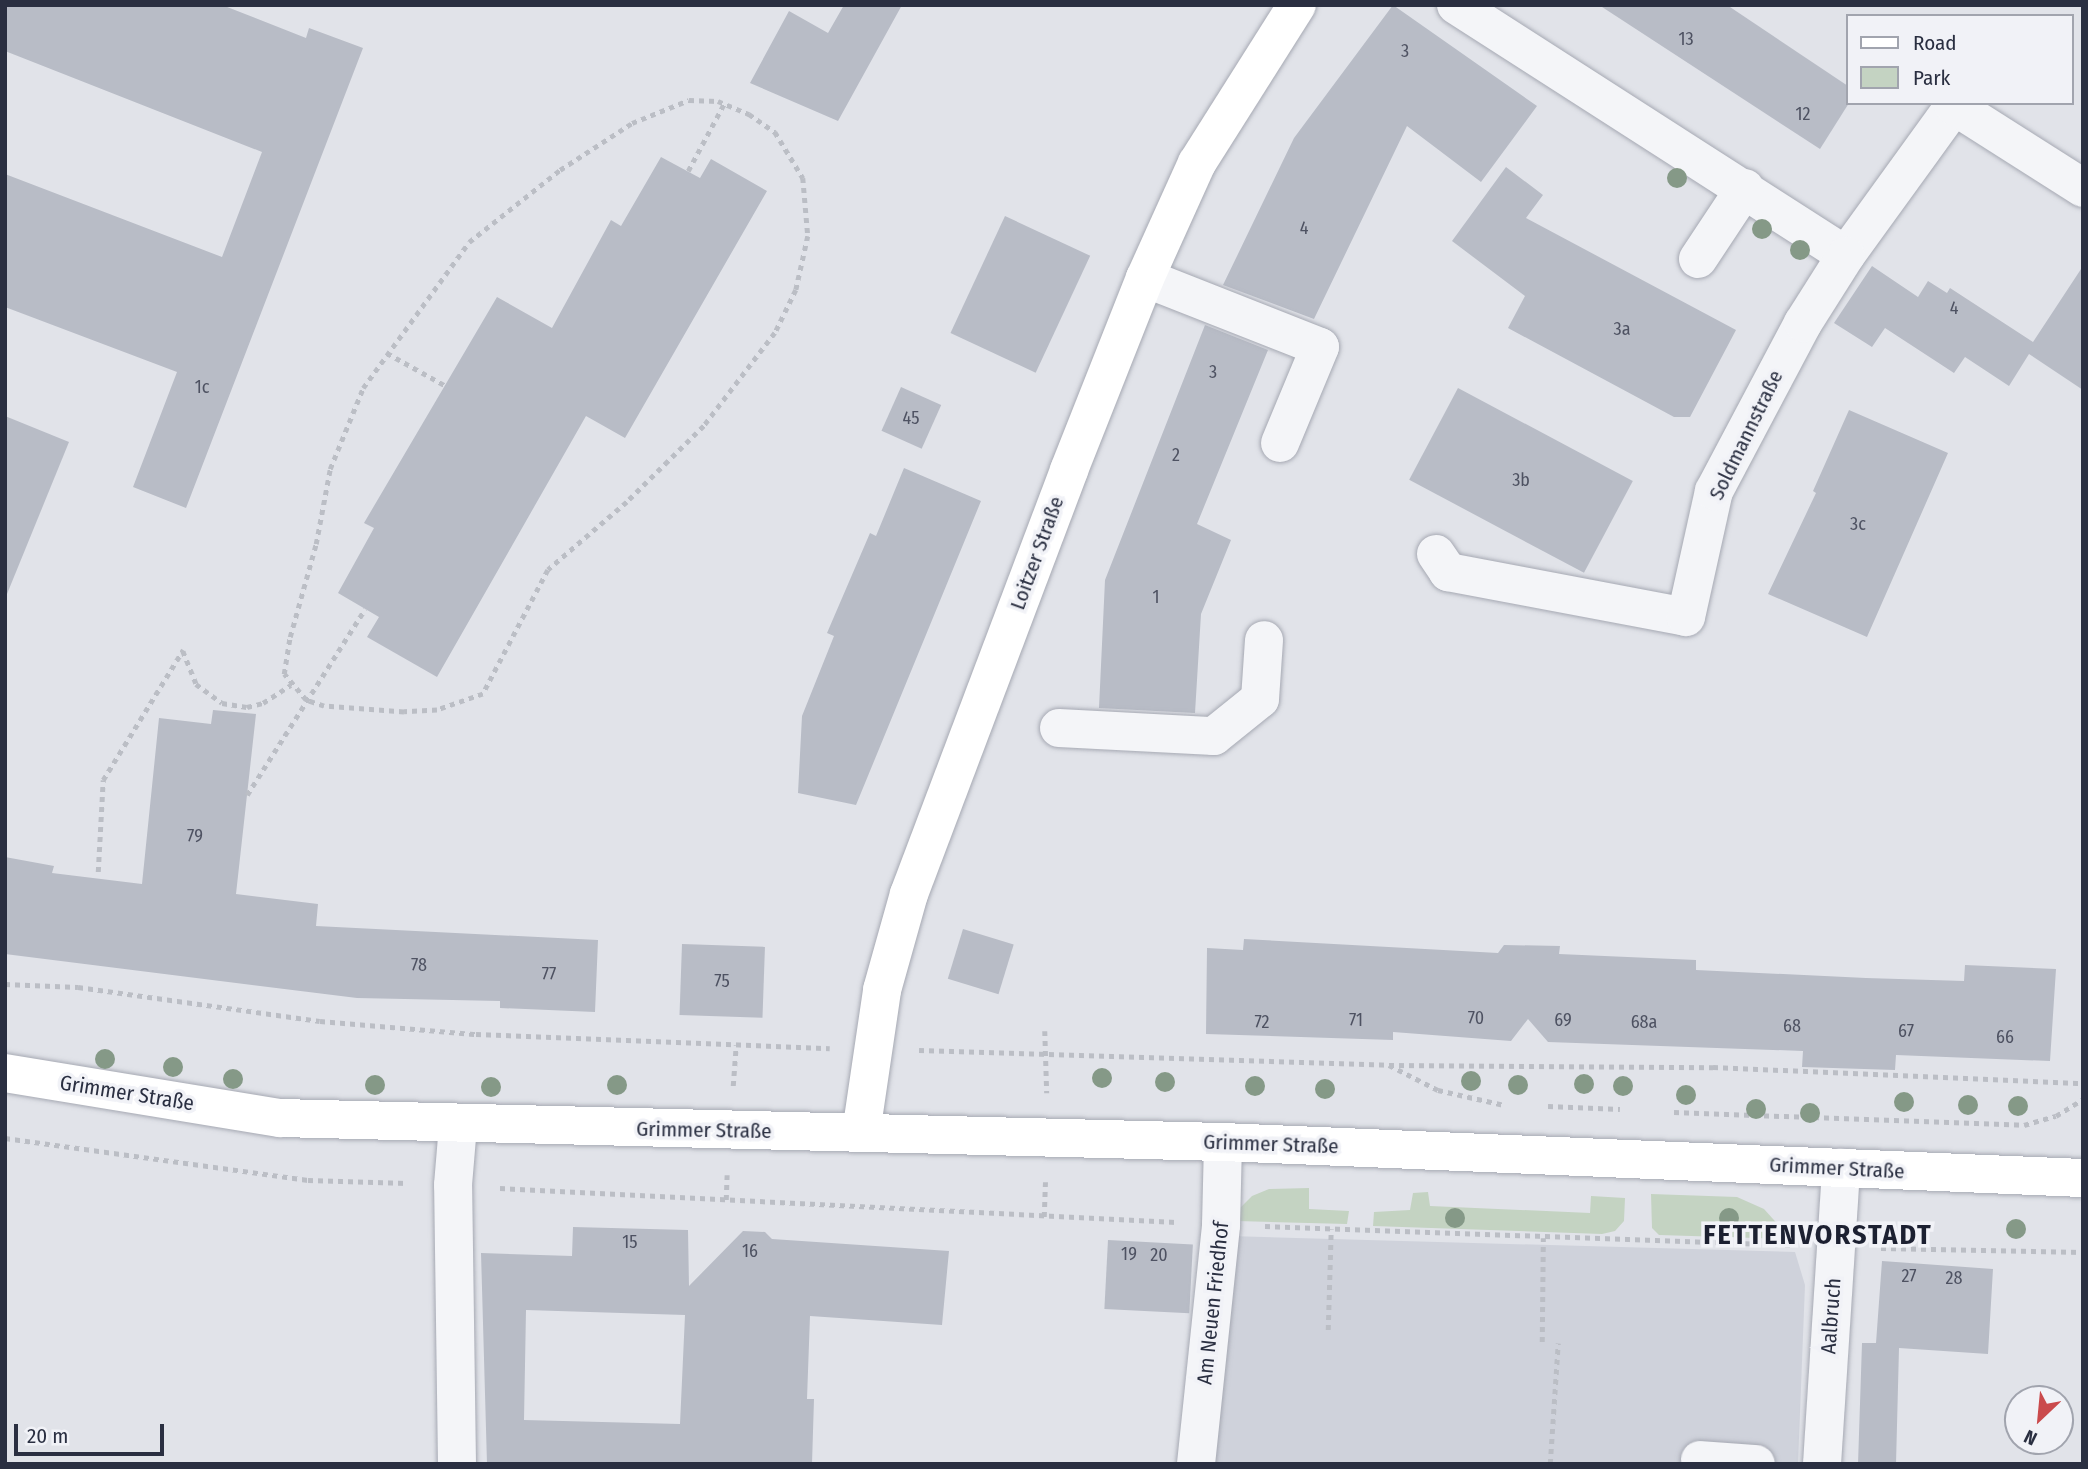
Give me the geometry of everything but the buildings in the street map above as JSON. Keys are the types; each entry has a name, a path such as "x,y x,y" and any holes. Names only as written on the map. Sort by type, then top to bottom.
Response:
{"main road":[{"name":"Loitzer Straße","path":"861,1133 882,990 909,894 1145,278 1197,163 1297,5"},
{"name":"Grimmer Straße","path":"5,1073 280,1118 458,1125 1223,1142 2083,1178"}],"street":[{"path":"1456,5 1846,255"},
{"name":"Soldmannstraße","path":"1436,554 1448,572 1686,617 1714,491 1803,323 1846,255 1954,106 2083,188"},
{"path":"1698,259 1745,188"},
{"path":"1145,278 1320,348 1280,443"},
{"path":"1059,728 1214,736 1260,699 1264,640"},
{"path":"457,1464 453,1185 458,1125"},
{"name":"Am Neuen Friedhof","path":"1196,1464 1221,1225 1223,1142"},
{"name":"Aalbruch","path":"1822,1464 1841,1168"},
{"path":"1700,1460 1756,1464"}],"path":[{"path":"689,100 724,104 749,114 775,132 803,178 808,236 796,290 775,333 704,426 628,502 548,570 483,694 423,712 348,709 309,701 291,685 284,674 290,637 316,544 330,469 363,388 387,353 469,242 559,170 632,123 662,110 689,100"},
{"path":"688,171 724,104"},
{"path":"387,353 446,386"},
{"path":"247,795 365,609"},
{"path":"98,872 103,780 183,650 196,684 222,703 247,707 263,704 291,685"},
{"path":"5,984 78,988 320,1021 476,1034 872,1049 1047,1051 1389,1065 1713,1067 2083,1083"},
{"path":"1045,1031 1047,1051"},
{"path":"1389,1065 1438,1090 1517,1105"},
{"path":"1668,1111 2024,1125 2056,1116 2083,1099"},
{"path":"1542,1106 1632,1110"},
{"path":"5,1138 308,1180 1136,1220"},
{"path":"1221,1225 1543,1238 2083,1252"},
{"path":"1328,1330 1331,1229"},
{"path":"1542,1342 1543,1238"},
{"path":"1550,1464 1558,1343"}],"shaded area":[{"path":"1230,1236 1795,1252 1805,1285 1798,1464 1208,1464"}],"green space":[{"path":"1309,1188 1309,1209 1349,1211 1347,1224 1237,1221 1240,1208 1252,1196 1269,1189"},
{"path":"1428,1192 1430,1206 1590,1213 1591,1196 1625,1198 1624,1221 1615,1231 1602,1234 1373,1226 1374,1212 1410,1210 1413,1193"},
{"path":"1651,1194 1737,1197 1764,1209 1791,1239 1659,1235 1652,1228"}],"district":[{"name":"FETTENVORSTADT","path":"1818,1235"}]}
